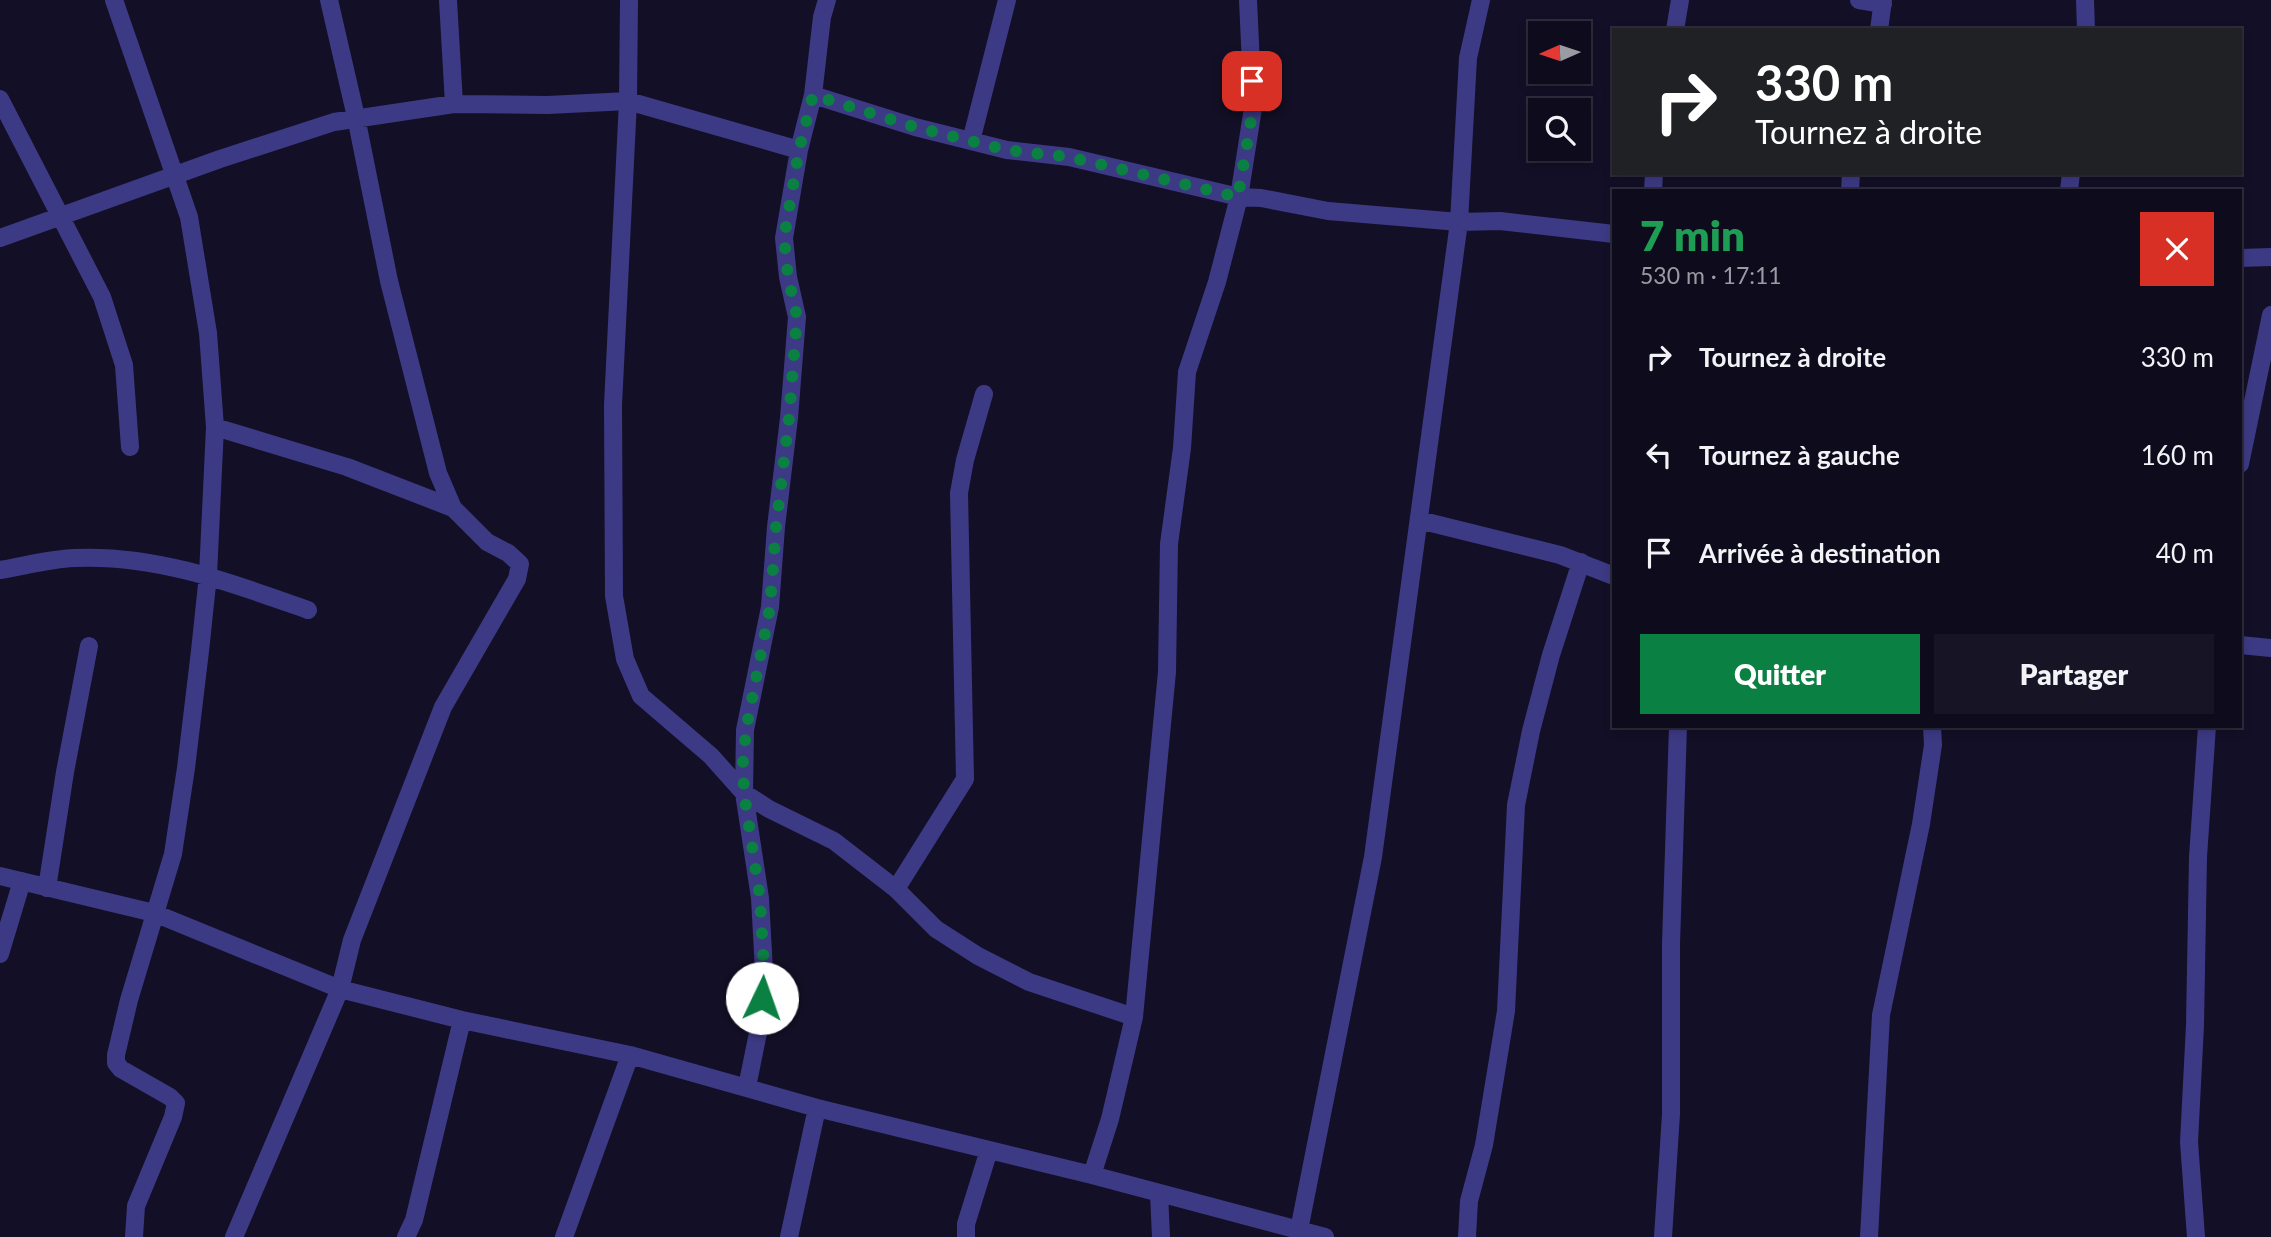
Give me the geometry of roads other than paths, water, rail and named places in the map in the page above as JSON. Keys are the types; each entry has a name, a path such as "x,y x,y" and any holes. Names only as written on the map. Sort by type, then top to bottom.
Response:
{"street":[{"path":"114,0 189,217 208,333 215,427 208,575 186,768 173,854 129,1000 116,1055 116,1063 121,1069 176,1103 173,1117 136,1206 134,1237"},
{"path":"329,0 392,294 438,472 453,508"},
{"path":"448,0 454,104"},
{"path":"629,0 628,101 614,405 614,596 625,659 641,696 711,756 744,793 769,809 834,841 896,889 936,929 978,956 1029,982 1134,1017"},
{"path":"747,1087 760,1023 764,971 760,898 744,793 746,730 770,607 797,317 788,277 784,238 799,150 813,95 822,18 827,0"},
{"path":"971,141 1007,0"},
{"path":"1092,1175 1110,1119 1134,1017 1167,671 1169,544 1182,448 1187,372 1217,282 1238,197 1253,108 1248,0"},
{"path":"1299,1230 1373,858 1458,222 1468,58 1480,0"},
{"path":"1675,28 1680,0"},
{"path":"1859,0 1883,2 1879,28"},
{"path":"2085,0 2086,28"},
{"path":"813,95 1007,150 1069,157 1238,197 1261,198 1328,211 1458,222 1500,221 1612,234"},
{"path":"0,99 102,297 124,365 130,447"},
{"path":"0,238 334,122 454,104 548,105 628,101 799,150"},
{"path":"2242,258 2271,257"},
{"path":"2242,454 2271,315"},
{"path":"896,889 965,779 960,493 965,460 984,394"},
{"path":"215,427 347,467 453,508 488,542 508,552 520,564 517,579 443,707 352,940 340,989 234,1237"},
{"path":"1419,520 1581,562 1612,575"},
{"path":"0,570 73,558 131,559 208,575 308,610"},
{"path":"1467,1237 1469,1201 1484,1145 1506,1011 1516,806 1531,731 1551,655 1581,562"},
{"path":"2242,645 2271,648"},
{"path":"47,888 65,772 89,646"},
{"path":"1663,1237 1671,1114 1671,944 1678,728"},
{"path":"1869,1237 1881,1015 1921,824 1933,745 1932,728"},
{"path":"2196,1237 2189,1142 2198,857 2207,728"},
{"path":"0,876 154,913 340,989 462,1020 630,1055 817,1108 1092,1175 1325,1237"},
{"path":"0,954 22,881"},
{"path":"406,1237 414,1220 462,1020"},
{"path":"564,1237 630,1055"},
{"path":"789,1237 817,1108"},
{"path":"966,1237 966,1224 989,1150"},
{"path":"1159,1193 1161,1237"}]}
